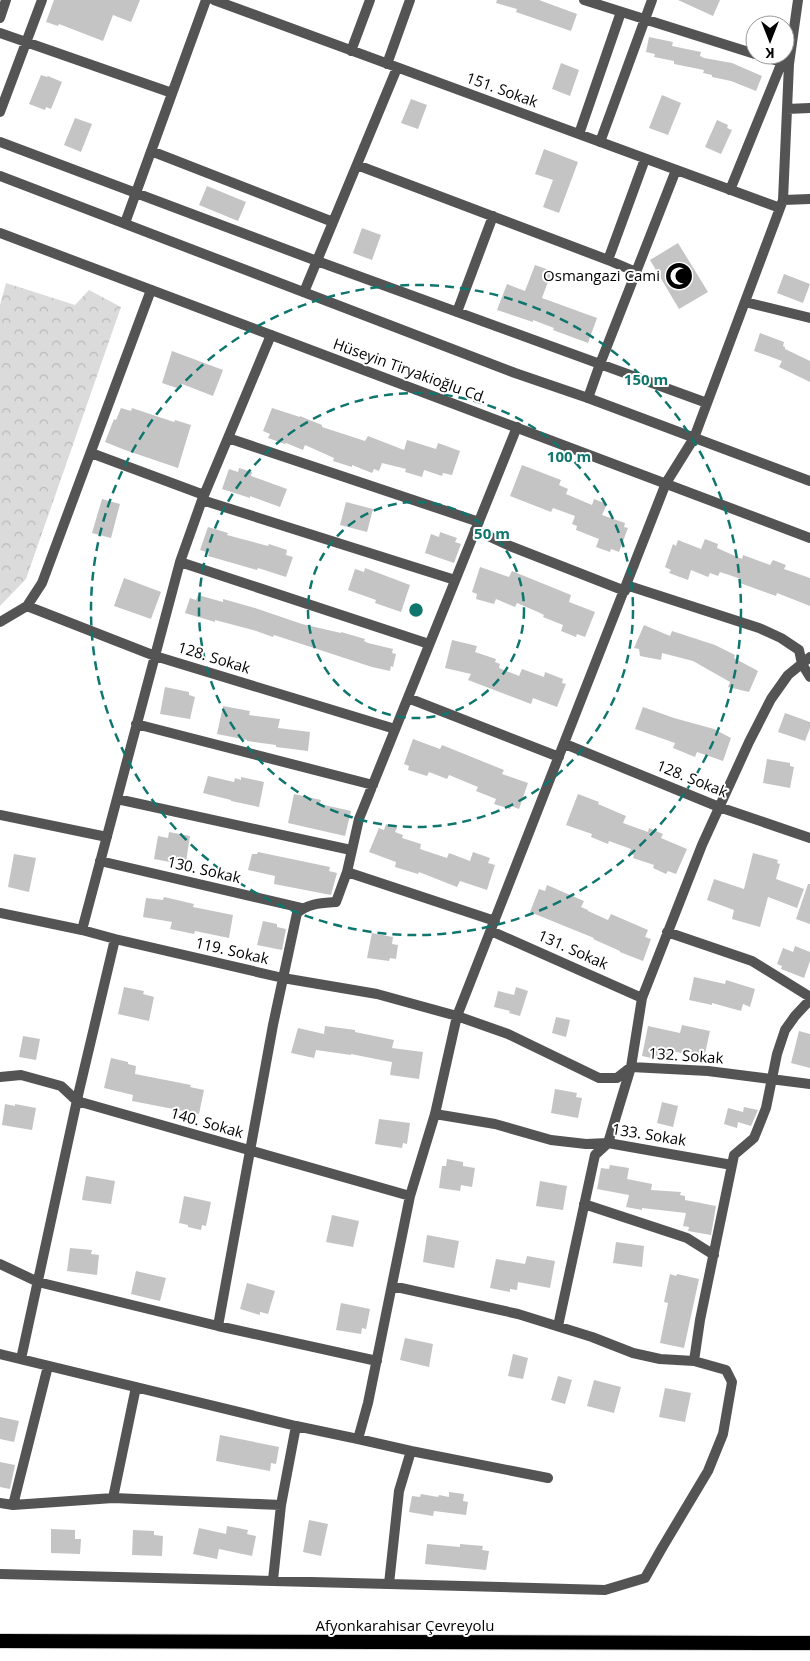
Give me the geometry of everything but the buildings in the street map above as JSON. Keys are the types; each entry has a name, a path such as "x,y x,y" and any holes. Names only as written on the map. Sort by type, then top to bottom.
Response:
{"highway":[{"name":"Afyonkarahisar Çevreyolu","path":"0,1641 810,1643"}],"street":[{"path":"0,18 6,0"},
{"path":"0,112 42,0"},
{"path":"125,223 206,0"},
{"name":"151. Sokak","path":"214,0 730,190 782,204"},
{"path":"351,51 370,0"},
{"path":"304,292 357,165 392,66 410,0"},
{"path":"584,0 745,51"},
{"path":"600,142 652,0"},
{"path":"795,16 798,0"},
{"path":"579,134 621,12"},
{"path":"0,33 172,93"},
{"path":"730,190 785,65"},
{"path":"358,1439 377,1361 410,1196 435,1114 457,1016 666,483 694,438 782,204 788,109 786,65"},
{"path":"788,109 810,108"},
{"path":"0,142 317,261 707,403"},
{"path":"151,151 333,222"},
{"path":"608,260 645,159"},
{"path":"357,165 636,272"},
{"path":"588,398 676,170"},
{"path":"0,176 514,373 588,398 810,481"},
{"path":"782,204 810,199"},
{"path":"457,312 493,216"},
{"name":"Hüseyin Tiryakioğlu Cd.","path":"0,232 810,538"},
{"path":"0,622 27,606 42,583 151,290"},
{"path":"745,302 810,318"},
{"path":"82,930 180,562 203,498 271,335"},
{"path":"218,1326 249,1151 297,912 302,908 315,904 336,902 347,872 359,819 517,427"},
{"path":"228,438 477,526 510,546 626,588 759,628 781,638 798,650 806,660 810,677"},
{"path":"90,453 203,498 455,580"},
{"path":"180,562 429,644"},
{"name":"128. Sokak","path":"27,606 155,656 395,729"},
{"path":"558,1326 595,1155 608,1143 631,1067 642,998 702,845 749,742 771,699 788,675 806,660"},
{"path":"408,698 559,758"},
{"path":"136,724 373,785"},
{"name":"128. Sokak","path":"565,744 719,806 810,838"},
{"path":"117,799 351,850"},
{"path":"0,815 106,837"},
{"name":"130. Sokak","path":"100,862 302,908"},
{"name":"131. Sokak","path":"347,872 493,926 642,998"},
{"name":"119. Sokak","path":"0,913 82,930 115,940 283,978 377,994 457,1016"},
{"path":"667,932 752,961 810,999 785,1030 777,1054 766,1108 754,1138 734,1155 700,1320 694,1361"},
{"path":"21,1359 76,1101 115,940"},
{"name":"132. Sokak","path":"457,1016 508,1034 599,1078 616,1078 631,1067 708,1071 810,1084"},
{"name":"140. Sokak","path":"0,1077 21,1075 61,1086 76,1101 410,1196"},
{"name":"133. Sokak","path":"435,1114 495,1124 550,1140 586,1144 608,1143 732,1165"},
{"path":"584,1204 687,1238 714,1255"},
{"path":"0,1264 38,1282 218,1326 377,1361"},
{"path":"0,1574 605,1590 645,1578 708,1471 723,1434 732,1382 726,1370 694,1361 660,1359 633,1353 592,1337 518,1314 392,1286"},
{"path":"0,1354 296,1426 548,1478"},
{"path":"13,1505 48,1366"},
{"path":"113,1498 136,1387"},
{"path":"273,1580 281,1505 296,1426"},
{"path":"389,1584 399,1491 411,1451"},
{"path":"0,1503 13,1505 113,1498 281,1505"}],"green space":[{"path":"6,283 75,305 89,290 121,307 26,579 0,606 0,305"}],"place":[{"name":"Osmangazi Cami","path":"679,276"}]}
